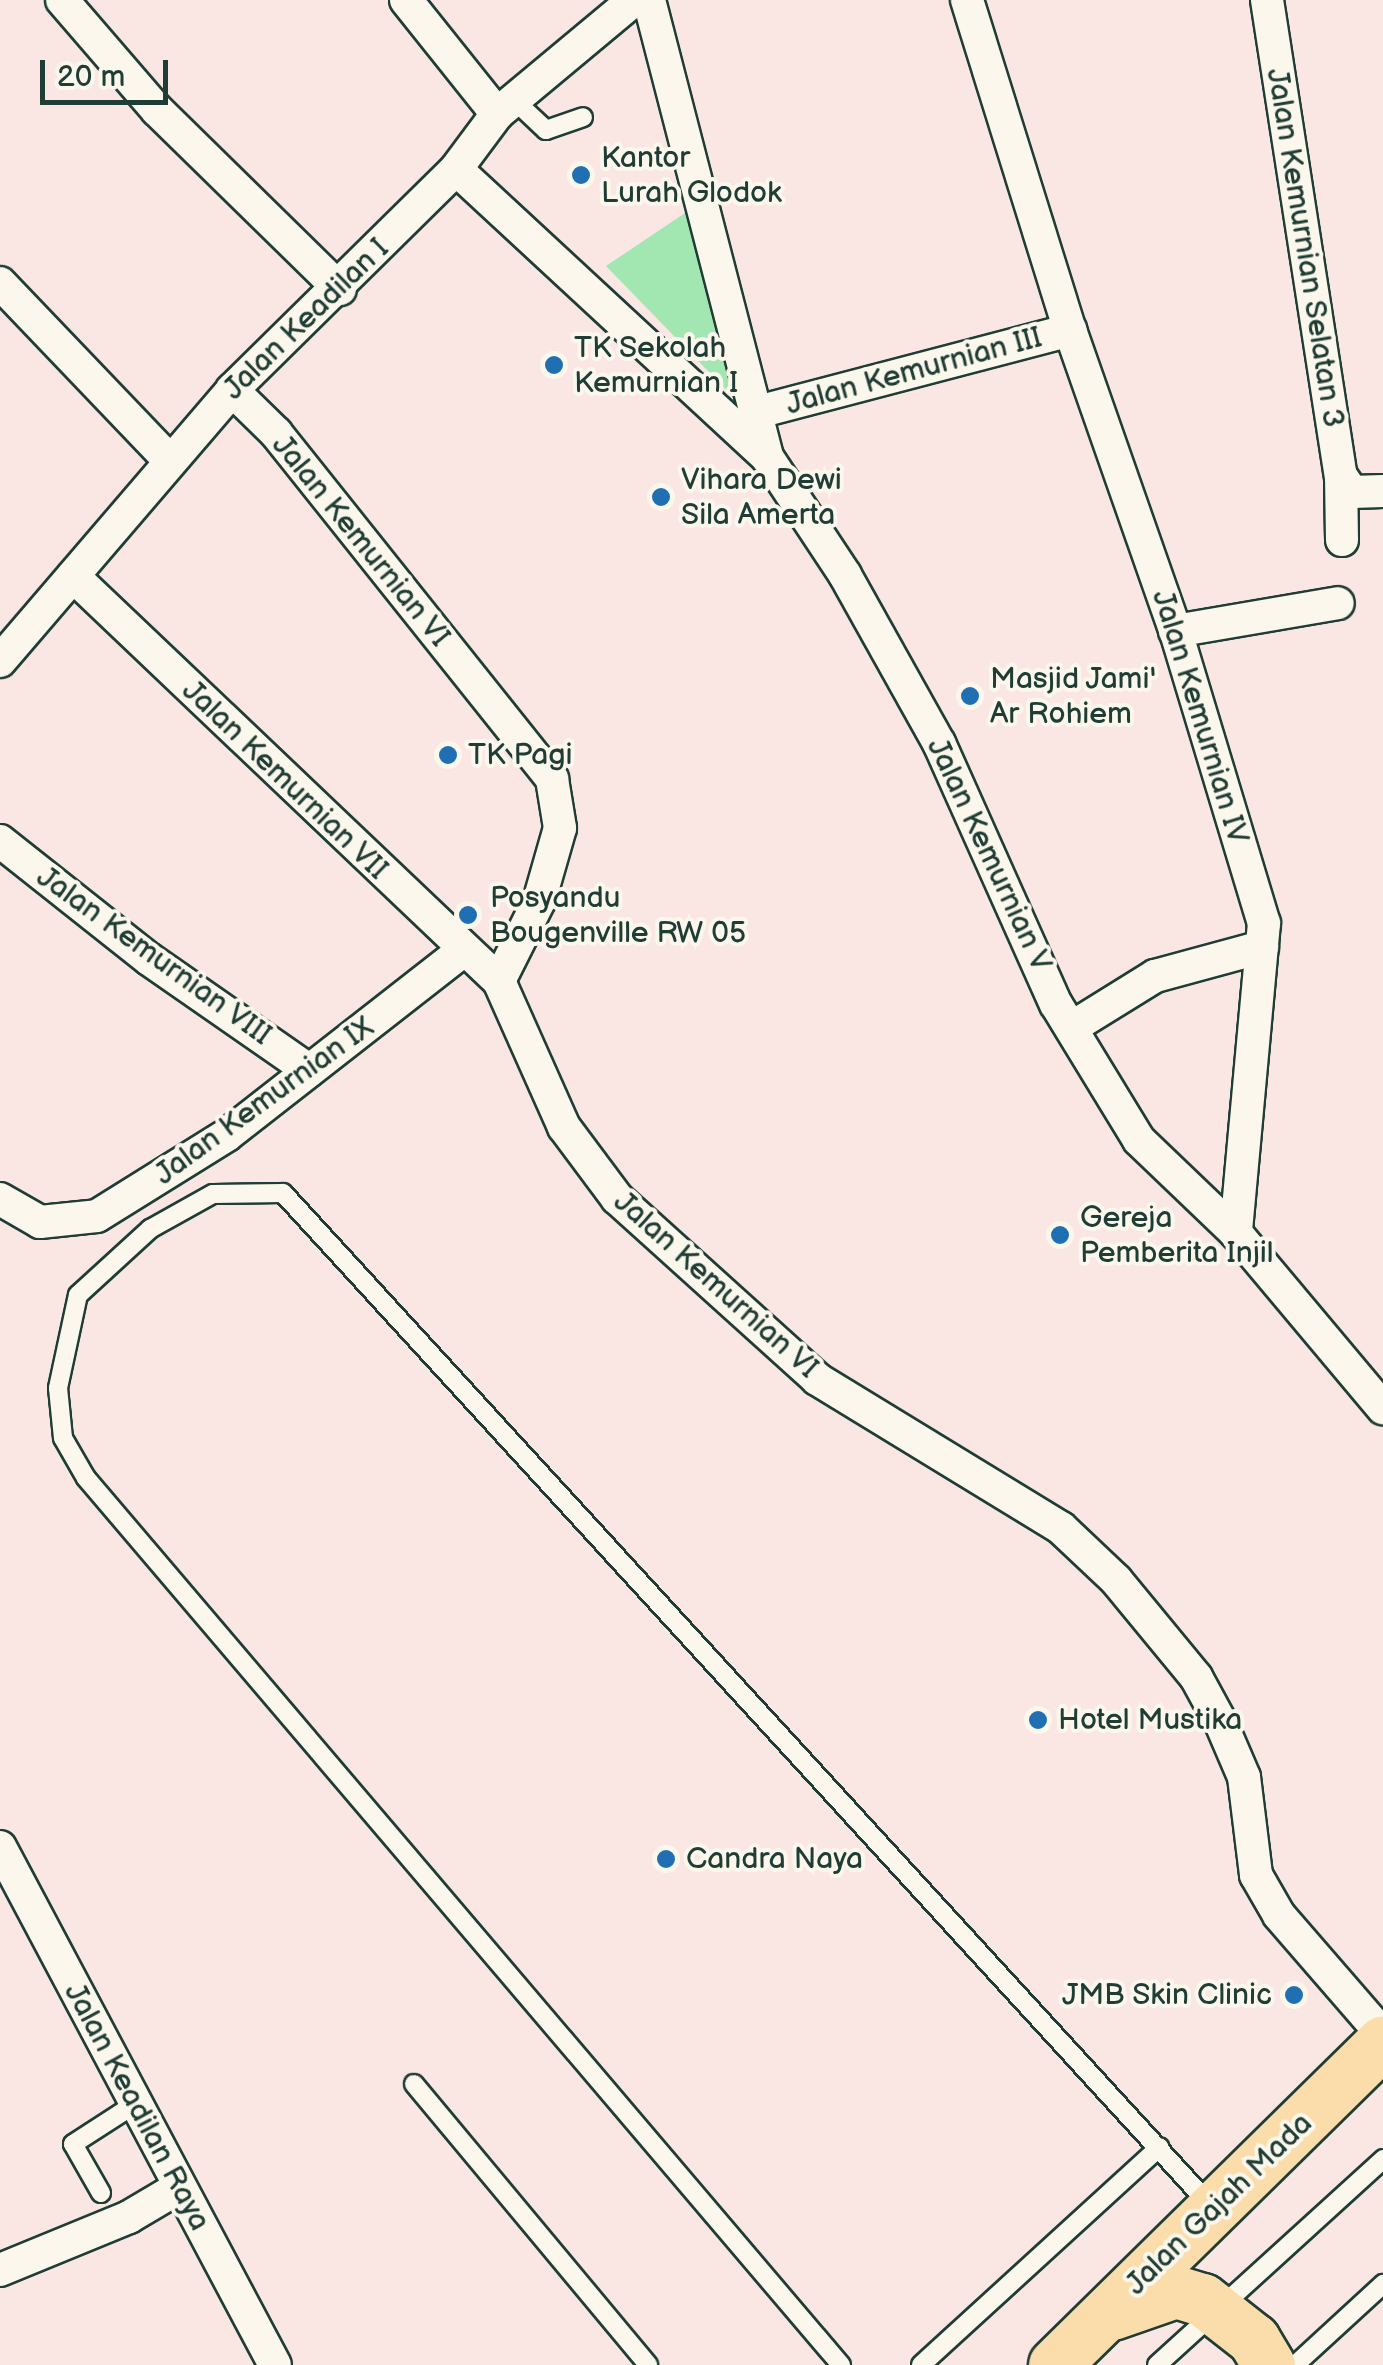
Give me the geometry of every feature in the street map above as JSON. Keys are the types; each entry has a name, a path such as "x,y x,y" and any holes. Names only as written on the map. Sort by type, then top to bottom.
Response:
{"main road":[{"name":"Jalan Gajah Mada","path":"1055,2365 1383,2043"},
{"path":"1098,2322 1137,2301 1176,2292 1217,2308 1254,2340 1269,2365"}],"street":[{"path":"62,0 157,110 340,290"},
{"path":"406,0 505,107"},
{"name":"Jalan Keadilan I","path":"0,661 167,458 232,390 340,290 456,169 505,107 634,0"},
{"name":"Jalan Kemurnian V","path":"650,0 767,457"},
{"name":"Jalan Kemurnian IV","path":"966,0 1070,330 1175,631 1264,923 1236,1233"},
{"name":"Jalan Kemurnian Selatan 3","path":"1267,0 1359,486 1342,540"},
{"name":"Jalan Kemurnian V","path":"456,169 767,457 845,575 939,743 1071,1028 1140,1140 1236,1233"},
{"path":"0,283 167,458"},
{"name":"Jalan Kemurnian III","path":"758,412 1070,330"},
{"name":"Jalan Kemurnian VI","path":"232,390 276,433 552,779 560,828 538,901 499,981 564,1127 617,1198 817,1379 1061,1528 1116,1580 1196,1677 1220,1721 1244,1777 1256,1875 1279,1915 1383,2034"},
{"name":"Jalan Kemurnian VII","path":"73,576 461,952 499,981"},
{"path":"1175,631 1338,603"},
{"name":"Jalan Kemurnian VIII","path":"0,841 148,959 309,1070"},
{"path":"1071,1028 1155,976 1262,947"},
{"name":"Jalan Kemurnian IX","path":"0,1199 40,1222 97,1216 226,1135 461,952"},
{"path":"1236,1233 1383,1408"},
{"name":"Jalan Keadilan Raya","path":"0,1848 275,2365"},
{"path":"0,2270 129,2216 178,2188"}],"lane":[{"path":"505,107 546,130 583,117"},
{"path":"841,2365 86,1478 63,1438 58,1388 78,1295 150,1228 214,1194 283,1193 1214,2209"},
{"path":"414,2084 648,2365"},
{"path":"101,2193 73,2144 134,2104"},
{"path":"921,2365 1160,2148"},
{"path":"1157,2365 1383,2159"},
{"path":"1295,2365 1383,2284"}],"green space":[{"path":"694,207 741,405 606,266"}],"place":[{"name":"Kantor Lurah Glodok","path":"581,175"},
{"name":"TK Sekolah Kemurnian I","path":"554,365"},
{"name":"Vihara Dewi Sila Amerta","path":"661,497"},
{"name":"Masjid Jami' Ar Rohiem","path":"970,696"},
{"name":"TK Pagi","path":"448,755"},
{"name":"Posyandu Bougenville RW 05","path":"468,915"},
{"name":"Gereja Pemberita Injil","path":"1060,1235"},
{"name":"Hotel Mustika","path":"1038,1720"},
{"name":"Candra Naya","path":"666,1859"},
{"name":"JMB Skin Clinic","path":"1294,1995"}]}
